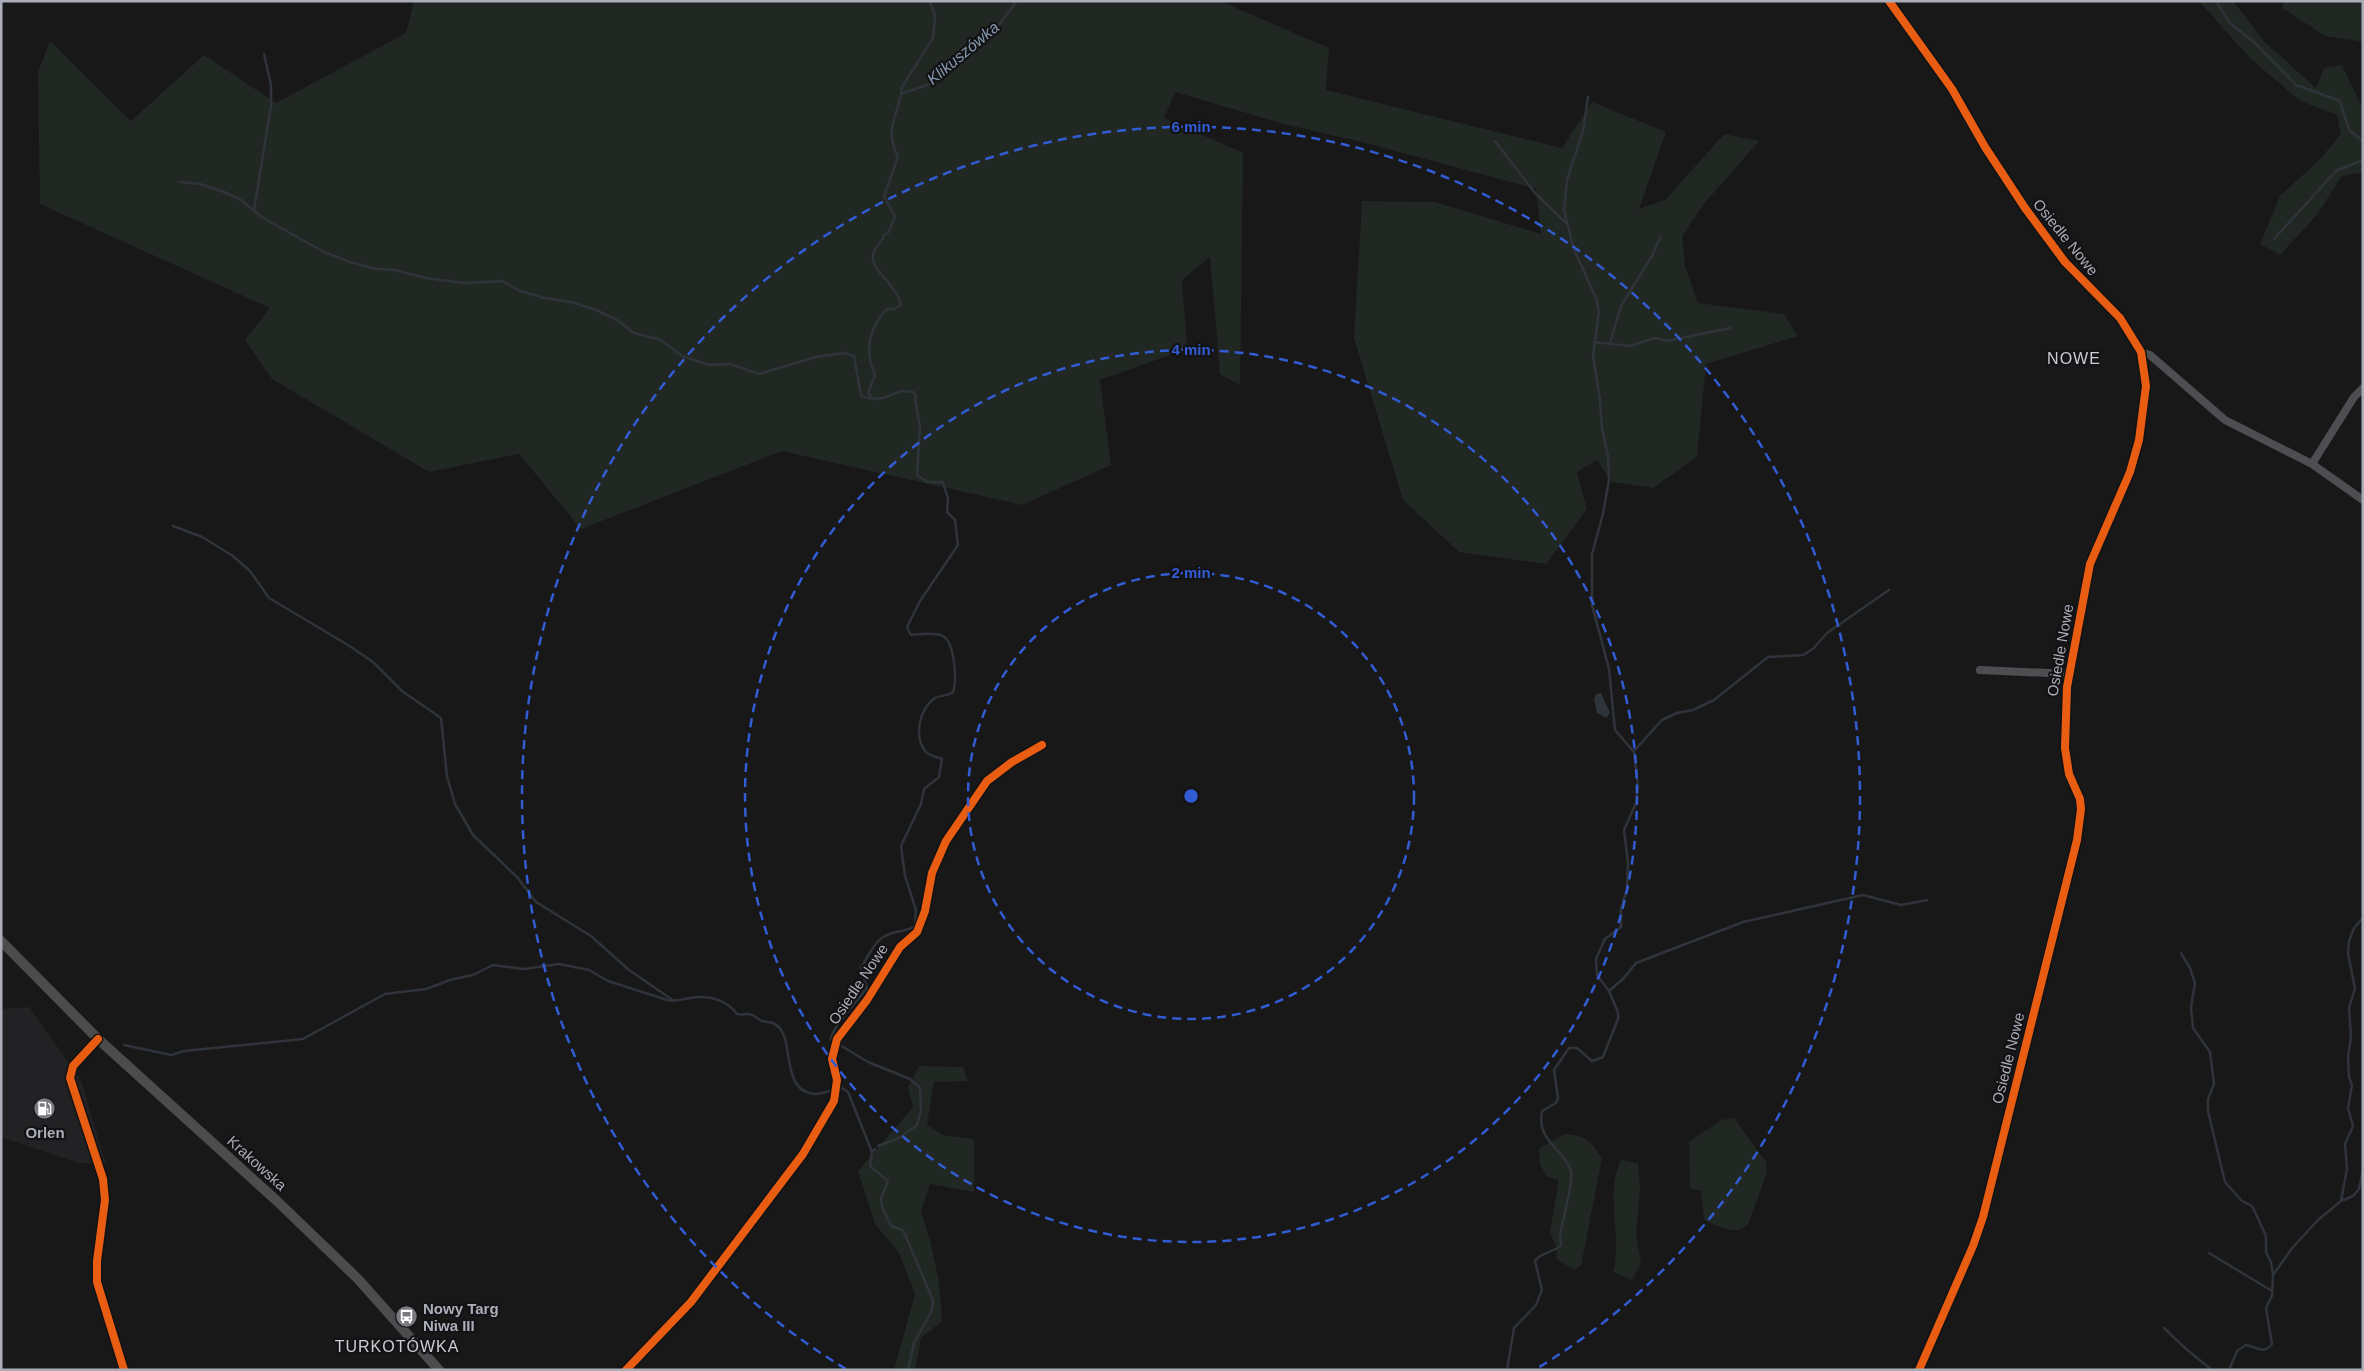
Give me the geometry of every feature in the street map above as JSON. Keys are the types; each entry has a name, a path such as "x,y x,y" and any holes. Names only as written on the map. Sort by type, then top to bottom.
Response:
{"main road":[{"name":"Krakowska","path":"1,941 98,1039 346,1268 439,1370"}],"street":[{"name":"Osiedle Nowe","path":"1889,1 1952,89 1985,147 2025,208 2065,262 2120,318 2141,352 2146,386 2139,440 2130,472 2090,564 2069,674 2064,735 2069,774 2080,799 2082,809 2077,840 1983,1217 1973,1246 1919,1370"},
{"name":"Osiedle Nowe","path":"2141,352 2150,355 2225,420 2312,464 2363,500"},
{"path":"2312,464 2354,397 2363,388"},
{"path":"1980,670 2069,674"},
{"name":"Osiedle Nowe","path":"626,1370 691,1302 731,1247 761,1211 822,1124 830,1109 836,1089 832,1059 837,1039 867,1000 900,947 917,932 925,911 932,873 946,841 987,781 1012,762 1042,745"},
{"path":"98,1039 73,1066 70,1078 104,1179 105,1200 97,1261 97,1282 124,1370"}],"shaded area":[{"path":"414,1 1220,1 1329,48 1326,90 1562,148 1592,102 1666,132 1639,209 1665,200 1724,134 1759,141 1703,205 1682,236 1685,266 1698,303 1784,314 1798,336 1706,364 1697,457 1653,488 1612,482 1597,460 1577,472 1587,509 1546,564 1459,552 1403,500 1354,338 1362,201 1435,202 1541,234 1536,189 1366,143 1284,124 1175,92 1164,118 1243,153 1240,385 1220,374 1210,257 1182,280 1187,349 1100,380 1111,465 1022,505 782,451 581,529 519,454 429,472 272,379 245,340 270,308 40,204 38,72 50,41 131,121 204,55 276,103 406,33"},
{"path":"2199,1 2233,1 2264,41 2316,88 2324,68 2342,65 2363,109 2363,175 2358,173 2342,176 2316,216 2280,255 2260,244 2280,196 2319,160 2341,134 2337,115 2300,101 2250,58"},
{"path":"2284,1 2363,1 2363,42 2325,36 2282,8"},
{"path":"1601,693 1610,713 1606,718 1597,713 1594,700 1596,694"},
{"name":"Orlen","path":"29,1007 81,1080 106,1164 79,1163 1,1137 1,1009"},
{"path":"919,1066 963,1067 968,1081 934,1082 927,1124 943,1135 974,1139 974,1192 930,1184 921,1211 931,1244 939,1282 942,1321 921,1338 915,1370 894,1370 915,1294 899,1253 875,1224 858,1171 913,1107 908,1088"},
{"path":"1734,1118 1766,1162 1767,1173 1748,1224 1738,1230 1727,1229 1704,1220 1701,1191 1690,1188 1689,1142 1721,1120"},
{"path":"1565,1134 1587,1140 1602,1158 1581,1266 1574,1270 1556,1258 1557,1249 1550,1232 1559,1180 1547,1177 1540,1164 1539,1149"},
{"path":"1621,1160 1638,1163 1640,1188 1636,1234 1641,1263 1632,1280 1613,1272 1616,1258 1614,1187 1616,1173"}],"waterway":[{"path":"901,94 902,87 933,38 935,16 930,1"},
{"name":"Klikuszówka","path":"831,1040 835,1029 867,988 861,968 874,946 885,936 915,926 916,910 905,876 901,846 921,804 924,789 939,777 942,759 925,751 920,738 920,723 925,709 935,698 953,692 955,679 954,662 947,640 943,636 936,634 911,635 907,627 920,601 958,545 955,520 947,512 948,499 943,482 927,482 917,475 920,427 916,395 913,392 901,391 883,398 873,399 868,393 875,375 869,348 872,331 887,309 894,309 901,305 895,291 873,261 875,250 884,235 888,233 895,217 884,196 898,157 892,139 892,126 901,94 932,83 957,57 981,42 995,30 1017,1"},
{"path":"2216,1 2230,23 2256,44 2296,85 2340,101 2349,130 2363,141"},
{"path":"254,210 271,106 271,85 264,54"},
{"path":"1507,1370 1514,1328 1536,1305 1542,1290 1535,1261 1541,1255 1561,1245 1560,1235 1571,1183 1571,1171 1563,1156 1547,1138 1541,1122 1542,1111 1556,1103 1558,1098 1554,1070 1569,1048 1577,1048 1592,1061 1603,1057 1618,1019 1618,1012 1609,991 1597,975 1596,959 1605,939 1621,927 1621,909 1627,889 1628,863 1624,830 1636,803 1638,787 1634,752 1615,730 1609,669 1592,605 1592,554 1603,514 1609,480 1608,456 1602,428 1593,356 1599,312 1596,298 1573,247 1564,210 1567,180 1583,131 1588,97"},
{"path":"1495,141 1535,193 1566,223"},
{"path":"2274,239 2336,171 2363,160"},
{"path":"180,182 200,184 224,192 241,200 263,218 324,252 350,262 376,269 395,270 426,278 464,283 502,281 520,291 544,298 571,302 596,310 617,320 634,333 661,340 682,356 709,365 730,364 759,374 816,357 844,353 854,356 861,396 873,399"},
{"path":"1610,343 1621,306 1653,254 1660,237"},
{"path":"1594,342 1630,346 1655,338 1667,341 1730,328"},
{"path":"173,526 202,537 233,556 250,571 269,598 373,662 402,691 441,718 447,776 455,804 473,835 517,877 536,902 591,936 629,970 674,1001"},
{"path":"1634,751 1662,720 1677,713 1693,710 1714,700 1768,657 1803,655 1813,649 1827,633 1889,590"},
{"path":"1609,991 1624,978 1636,963 1743,922 1863,895 1901,905 1927,900"},
{"path":"2341,1201 2347,1169 2345,1144 2353,1126 2348,1108 2352,1085 2349,1077 2348,1057 2351,1037 2349,1008 2355,988 2348,954 2349,941 2354,928 2363,918"},
{"path":"2181,953 2190,968 2195,983 2191,1007 2193,1028 2210,1052 2214,1084 2208,1099 2208,1111 2225,1182 2242,1201 2252,1206 2266,1236 2266,1252 2271,1262 2273,1275"},
{"path":"124,1045 171,1055 184,1051 303,1039 385,994 426,989 450,980 473,975 493,965 524,969 559,964 589,970 608,981 667,1000 676,1001 697,997 716,999 728,1005 737,1014 750,1014 762,1021 773,1023 780,1029 785,1038 792,1074 796,1084 804,1091 816,1094 842,1088 848,1092 872,1152"},
{"name":"Klikuszówka","path":"840,1045 868,1062 910,1079 920,1088 921,1111 917,1125 899,1138 878,1146"},
{"name":"Klikuszówka","path":"875,1149 872,1152 870,1166 888,1181 881,1198 882,1207 891,1226 903,1230 933,1300 932,1310 914,1343 908,1370"},
{"path":"2229,1370 2237,1351 2246,1345 2263,1350 2272,1344 2266,1308 2272,1296 2273,1275 2293,1247 2318,1220 2341,1201 2353,1196 2359,1189 2363,1170"},
{"path":"2209,1253 2272,1291"},
{"path":"2164,1328 2212,1370"}],"cycle path":[{"path":"1889,1 1952,89 1985,147 2025,208 2065,262 2120,318 2141,352 2146,386 2139,440 2130,472 2090,564 2067,687 2065,748 2069,774 2080,799 2081,809 2077,840 1983,1217 1973,1246 1919,1370"},
{"path":"626,1370 691,1302 803,1154 834,1101 837,1080 832,1059 837,1039 867,1000 900,947 917,932 925,911 932,873 946,841 987,781 1012,762 1042,745"},
{"path":"98,1039 73,1066 70,1078 103,1179 105,1200 97,1261 97,1282 124,1370"}],"place":[{"name":"Orlen","path":"45,1109"},
{"name":"Nowy Targ Niwa III","path":"407,1317"}],"district":[{"name":"NOWE","path":"2074,358"},
{"name":"TURKOTÓWKA","path":"397,1346"}]}
